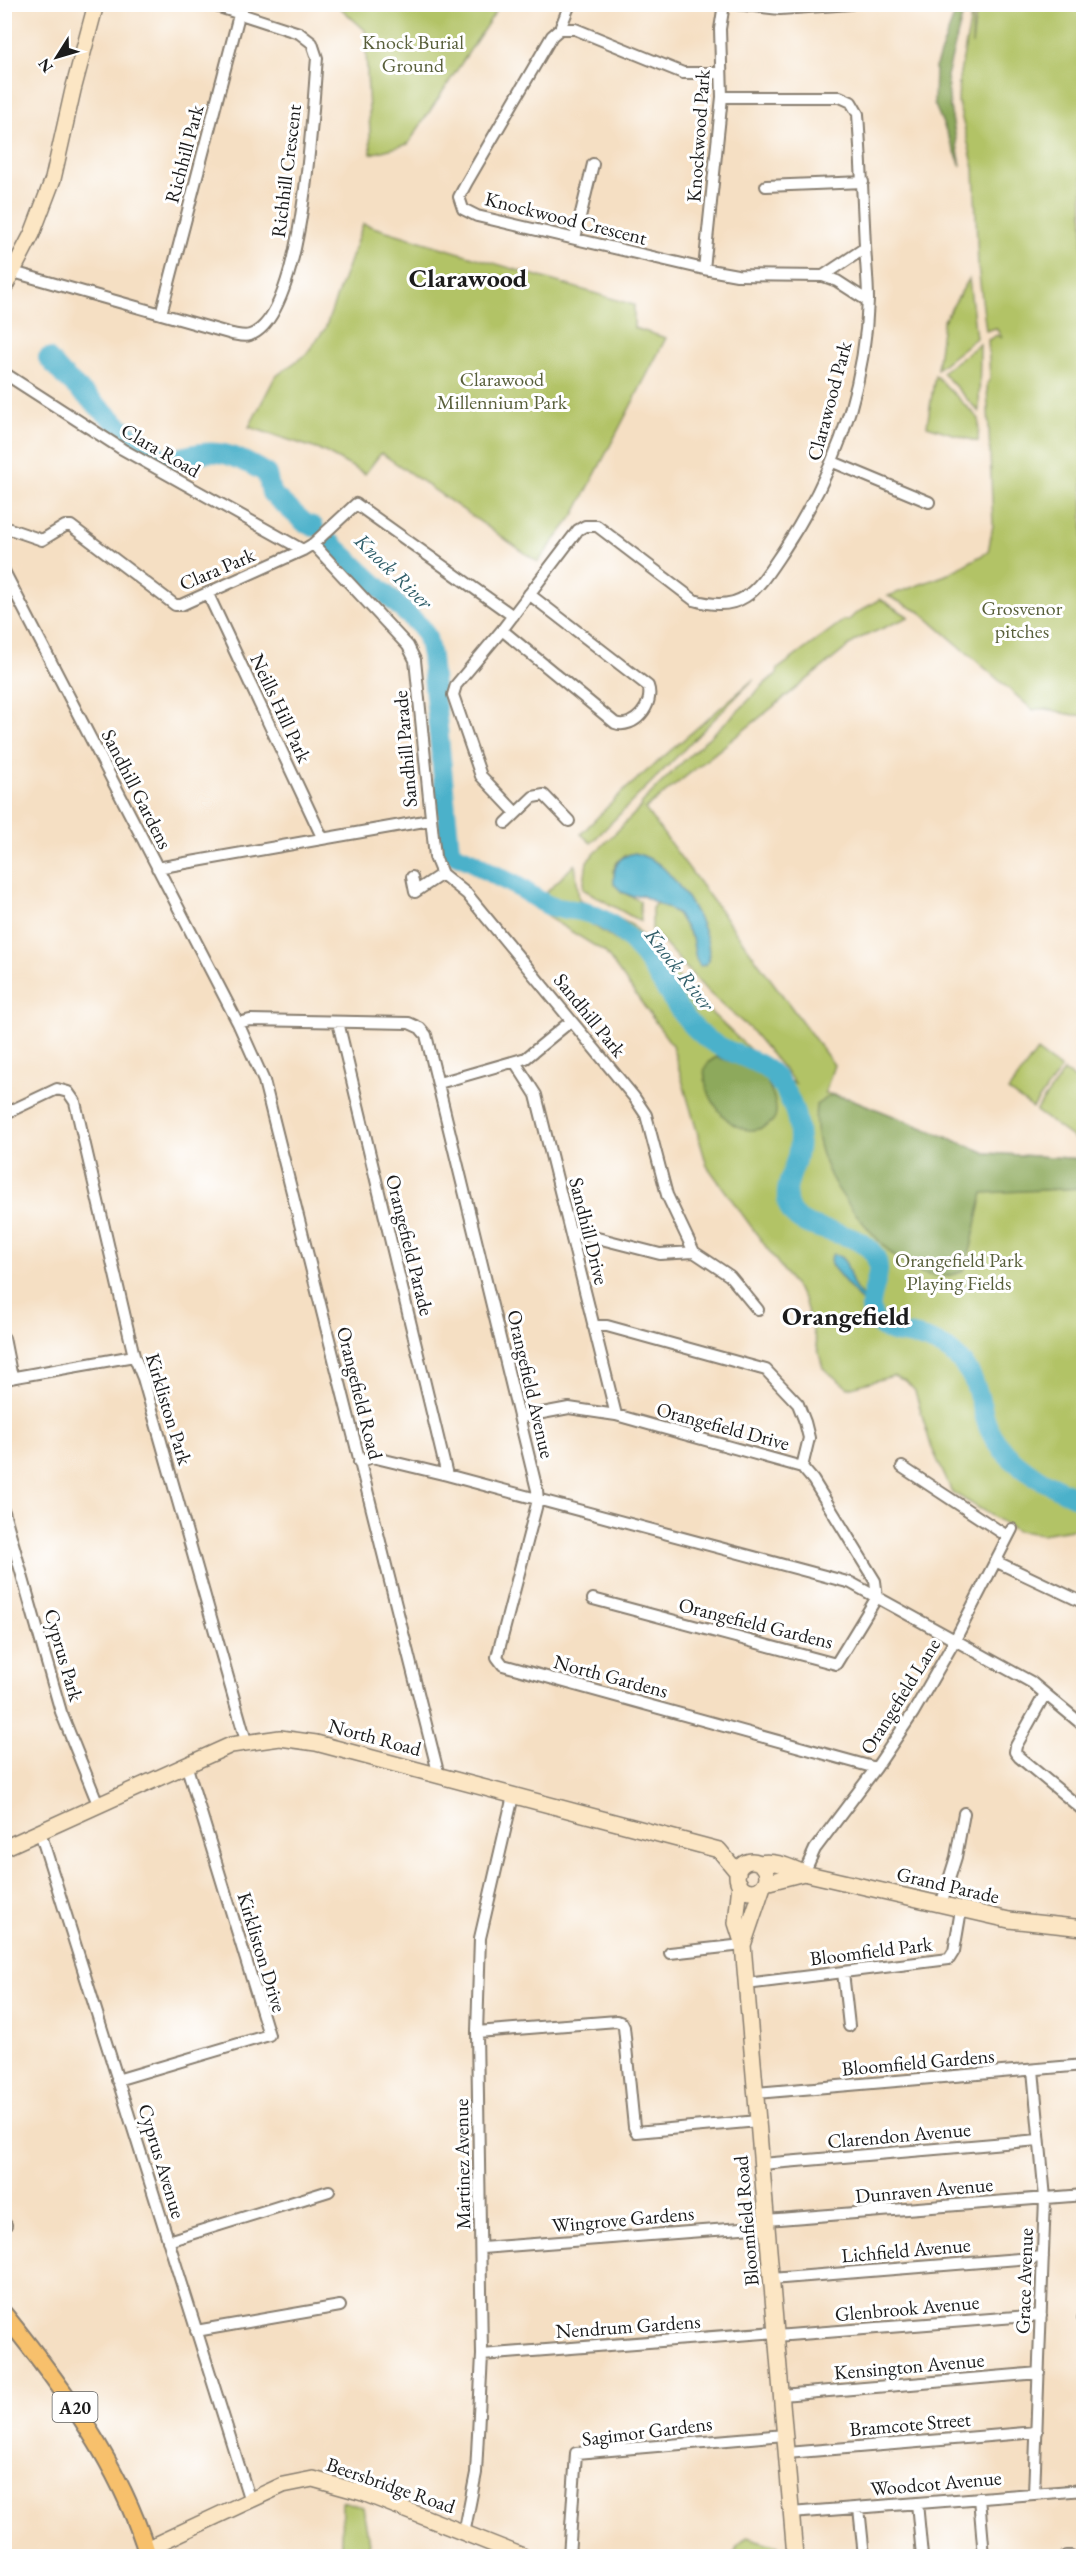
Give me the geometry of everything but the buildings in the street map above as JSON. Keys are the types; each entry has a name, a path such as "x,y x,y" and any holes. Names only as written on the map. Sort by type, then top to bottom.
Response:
{"main road":[{"name":"A20","path":"4,2314 44,2365 85,2424 123,2494 147,2553"}],"street":[{"path":"4,288 11,266 53,179 73,90 96,4"},
{"name":"Richhill Crescent","path":"11,266 232,334 249,336 264,326 279,302 297,244 304,205 316,58 312,43 299,33 210,4"},
{"name":"Richhill Park","path":"161,314 239,15 244,4"},
{"name":"Knockwood Crescent","path":"570,4 560,28 552,36 459,197 463,209 477,216 704,269 737,274 823,276 837,281 868,301"},
{"name":"Knockwood Park","path":"704,269 722,97 720,29 724,4"},
{"path":"736,4 780,9 844,5"},
{"path":"560,28 575,29 682,74 721,73"},
{"name":"Clarawood Park","path":"516,813 481,777 455,706 453,695 456,685 502,630 578,530 585,526 597,526 694,600 712,605 729,605 746,598 760,584 804,519 833,462 859,375 868,301 858,114 851,102 840,97 722,97"},
{"path":"575,238 593,164"},
{"path":"766,186 863,182"},
{"path":"823,276 865,248"},
{"name":"Clara Road","path":"4,373 122,449 303,550"},
{"path":"833,462 929,502"},
{"name":"Clara Park","path":"4,527 42,540 65,526 71,526 175,605 181,605 303,550 313,544 356,504 513,616"},
{"name":"Sandhill Parade","path":"156,868 322,837 430,820 415,660 408,646 313,544"},
{"name":"Sandhill Gardens","path":"4,571 238,1023"},
{"name":"Neills Hill Park","path":"207,594 322,837"},
{"path":"502,630 615,723 622,726 632,723 650,702 651,693 648,686 529,594"},
{"path":"506,823 533,796 539,794 544,795 569,821"},
{"path":"412,878 415,892 442,874 435,857 430,820"},
{"name":"Sandhill Park","path":"442,874 467,894 634,1097 646,1115 667,1195 694,1252"},
{"name":"Orangefield Avenue","path":"238,1023 250,1020 409,1023 420,1028 426,1035 521,1417 538,1500"},
{"path":"439,1083 526,1058 571,1021"},
{"name":"Orangefield Parade","path":"338,1022 447,1475"},
{"name":"Orangefield Road","path":"238,1023 264,1081 274,1114 439,1776"},
{"name":"Sandhill Drive","path":"515,1062 536,1095 616,1415"},
{"name":"Kirkliston Park","path":"4,1114 62,1089 68,1092 75,1102 134,1356 158,1432 246,1741"},
{"path":"570,1231 660,1254 694,1252 730,1276 758,1310"},
{"path":"593,1326 607,1326 766,1370 798,1404 805,1422 809,1438 802,1467"},
{"path":"4,1338 8,1378 134,1356"},
{"name":"Orangefield Drive","path":"521,1417 569,1408 616,1415 802,1467 813,1479 875,1581 877,1597"},
{"path":"359,1462 372,1457 447,1475 851,1583 1030,1682 1083,1726"},
{"name":"Orangefield Lane","path":"804,1873 815,1849 876,1768 913,1713 955,1640 1009,1533 902,1467"},
{"name":"North Gardens","path":"538,1500 497,1657 502,1665 876,1768"},
{"name":"Cyprus Park","path":"4,1512 61,1712 98,1804"},
{"path":"995,1561 1083,1603"},
{"name":"Orangefield Gardens","path":"592,1599 836,1664 877,1597"},
{"path":"1045,1694 1016,1746 1015,1752 1083,1811"},
{"name":"North Road","path":"4,1848 186,1764 246,1741 280,1738 316,1743 719,1850 735,1852 756,1862"},
{"name":"Kirkliston Drive","path":"117,2080 269,2035 186,1764"},
{"name":"Martinez Avenue","path":"464,2534 476,2473 482,2355 477,2032 480,1938 513,1796"},
{"path":"941,1905 956,1857 964,1813"},
{"name":"Cyprus Avenue","path":"40,1832 250,2500"},
{"path":"719,1850 751,1891 764,1885"},
{"name":"Grand Parade","path":"756,1862 769,1861 804,1873 1009,1920 1083,1928"},
{"path":"670,1953 742,1945 760,1900 766,1870 756,1862 743,1864 739,1878"},
{"name":"Grand Parade","path":"764,1885 804,1873"},
{"name":"Bloomfield Road","path":"739,1878 736,1923 742,1945 746,1984 795,2556"},
{"name":"Bloomfield Park","path":"746,1984 949,1959 954,1951 961,1910"},
{"path":"843,1972 849,2026"},
{"path":"477,2032 617,2021 622,2023 636,2132 758,2121"},
{"name":"Bloomfield Gardens","path":"756,2093 1083,2065"},
{"name":"Grace Avenue","path":"1034,2070 1045,2198 1034,2494"},
{"name":"Clarendon Avenue","path":"762,2164 1039,2140"},
{"path":"168,2241 329,2190"},
{"name":"Dunraven Avenue","path":"767,2223 1083,2195"},
{"name":"Wingrove Gardens","path":"482,2248 767,2223"},
{"name":"Lichfield Avenue","path":"771,2279 1043,2257"},
{"path":"196,2331 340,2306"},
{"name":"Glenbrook Avenue","path":"776,2334 1041,2315"},
{"name":"Nendrum Gardens","path":"482,2355 776,2334"},
{"name":"Kensington Avenue","path":"782,2395 1039,2373"},
{"name":"Bramcote Street","path":"787,2452 1037,2432"},
{"name":"Sagimor Gardens","path":"569,2556 576,2453 785,2435"},
{"name":"Beersbridge Road","path":"147,2553 250,2500 293,2482 313,2479 363,2493 523,2556"},
{"name":"Woodcot Avenue","path":"791,2513 1083,2490"},
{"path":"979,2498 984,2556"},
{"path":"917,2503 922,2556"},
{"path":"860,2508 864,2556"},
{"path":"1066,2556 1071,2556"}],"green space":[{"name":"Knock Burial Ground","path":"337,5 500,5 408,144 371,154 365,30"},
{"path":"958,5 963,5 964,9 947,76 950,107 961,166 934,103 935,68"},
{"name":"Grosvenor pitches","path":"977,5 1083,5 1083,715 1045,709 1033,710 920,612 888,596 946,575 988,552 993,525 987,384 990,379 988,340 997,335 1002,338 996,328 986,331 978,267 974,168 958,102 959,78 973,7 972,45"},
{"name":"Clarawood Millennium Park","path":"363,224 634,305 634,328 666,338 574,515 538,562 381,453 365,474 323,451 249,427 275,377 306,354 325,329"},
{"path":"969,279 976,338 937,369 943,322"},
{"path":"980,344 979,412 942,372"},
{"path":"935,375 979,419 978,442 927,426"},
{"name":"Orangefield Park Playing Fields","path":"880,599 909,617 858,639 645,809 834,1065 825,1093 851,1099 986,1153 1083,1159 1083,1527 1042,1534 1017,1531 952,1492 931,1446 915,1391 906,1381 893,1376 848,1388 823,1368 804,1299 707,1166 672,1045 605,952 549,918 541,904 579,916 625,946 702,1042 732,1062 795,1083 750,1029 708,992 652,930 652,908 657,902 678,914 692,938 705,934 625,855 617,862 613,871 622,892 640,901 641,922 583,889 587,861 689,755 777,674 778,669 844,620 848,621 855,614"},
{"path":"754,679 591,843 581,834 620,794"},
{"path":"575,864 579,900 632,925 702,1004 762,1061 725,1044 693,1019 674,998 634,940 618,925 580,908 540,899"},
{"path":"1037,1051 1061,1069 1033,1108 1008,1091"},
{"path":"717,1057 763,1072 776,1107 775,1117 770,1124 755,1130 744,1129 735,1125 718,1110 712,1100 704,1073 707,1065"},
{"path":"1064,1071 1083,1085 1083,1145 1036,1111"},
{"path":"831,1095 851,1099 986,1153 1083,1159 1083,1188 983,1193 971,1248 963,1271 943,1276 916,1271 900,1261 877,1239 855,1213 831,1177 818,1142 815,1114 816,1105"},
{"path":"342,2501 363,2507 371,2556 330,2556 341,2545"},
{"path":"747,2537 777,2546 777,2556 734,2556 737,2546"}],"water":[{"path":"635,853 661,866 678,885 696,912 707,941 709,954 706,965 700,966 696,959 692,938 677,913 641,895 631,896 622,892 614,884 617,863 629,854"},
{"path":"833,1254 845,1262 854,1286 863,1298 866,1307 831,1265 830,1259"}],"waterway":[{"name":"Knock River","path":"48,358 63,375 143,447 169,461 209,452 242,460 267,474 271,493 305,523 314,527"},
{"name":"Knock River","path":"332,544 421,627 427,637 431,656 450,849 453,853 550,906 586,912 614,927 636,946 693,1026 713,1043 771,1072 789,1097 798,1126 799,1146 787,1189 790,1210 796,1218 806,1223 865,1245 877,1261 877,1278 871,1304 875,1320 879,1325 896,1333 929,1341 952,1353 972,1377 987,1424 1003,1450 1014,1461 1041,1480 1084,1501"}],"district":[{"name":"Clarawood","path":"468,278"},
{"name":"Orangefield","path":"846,1316"}]}
